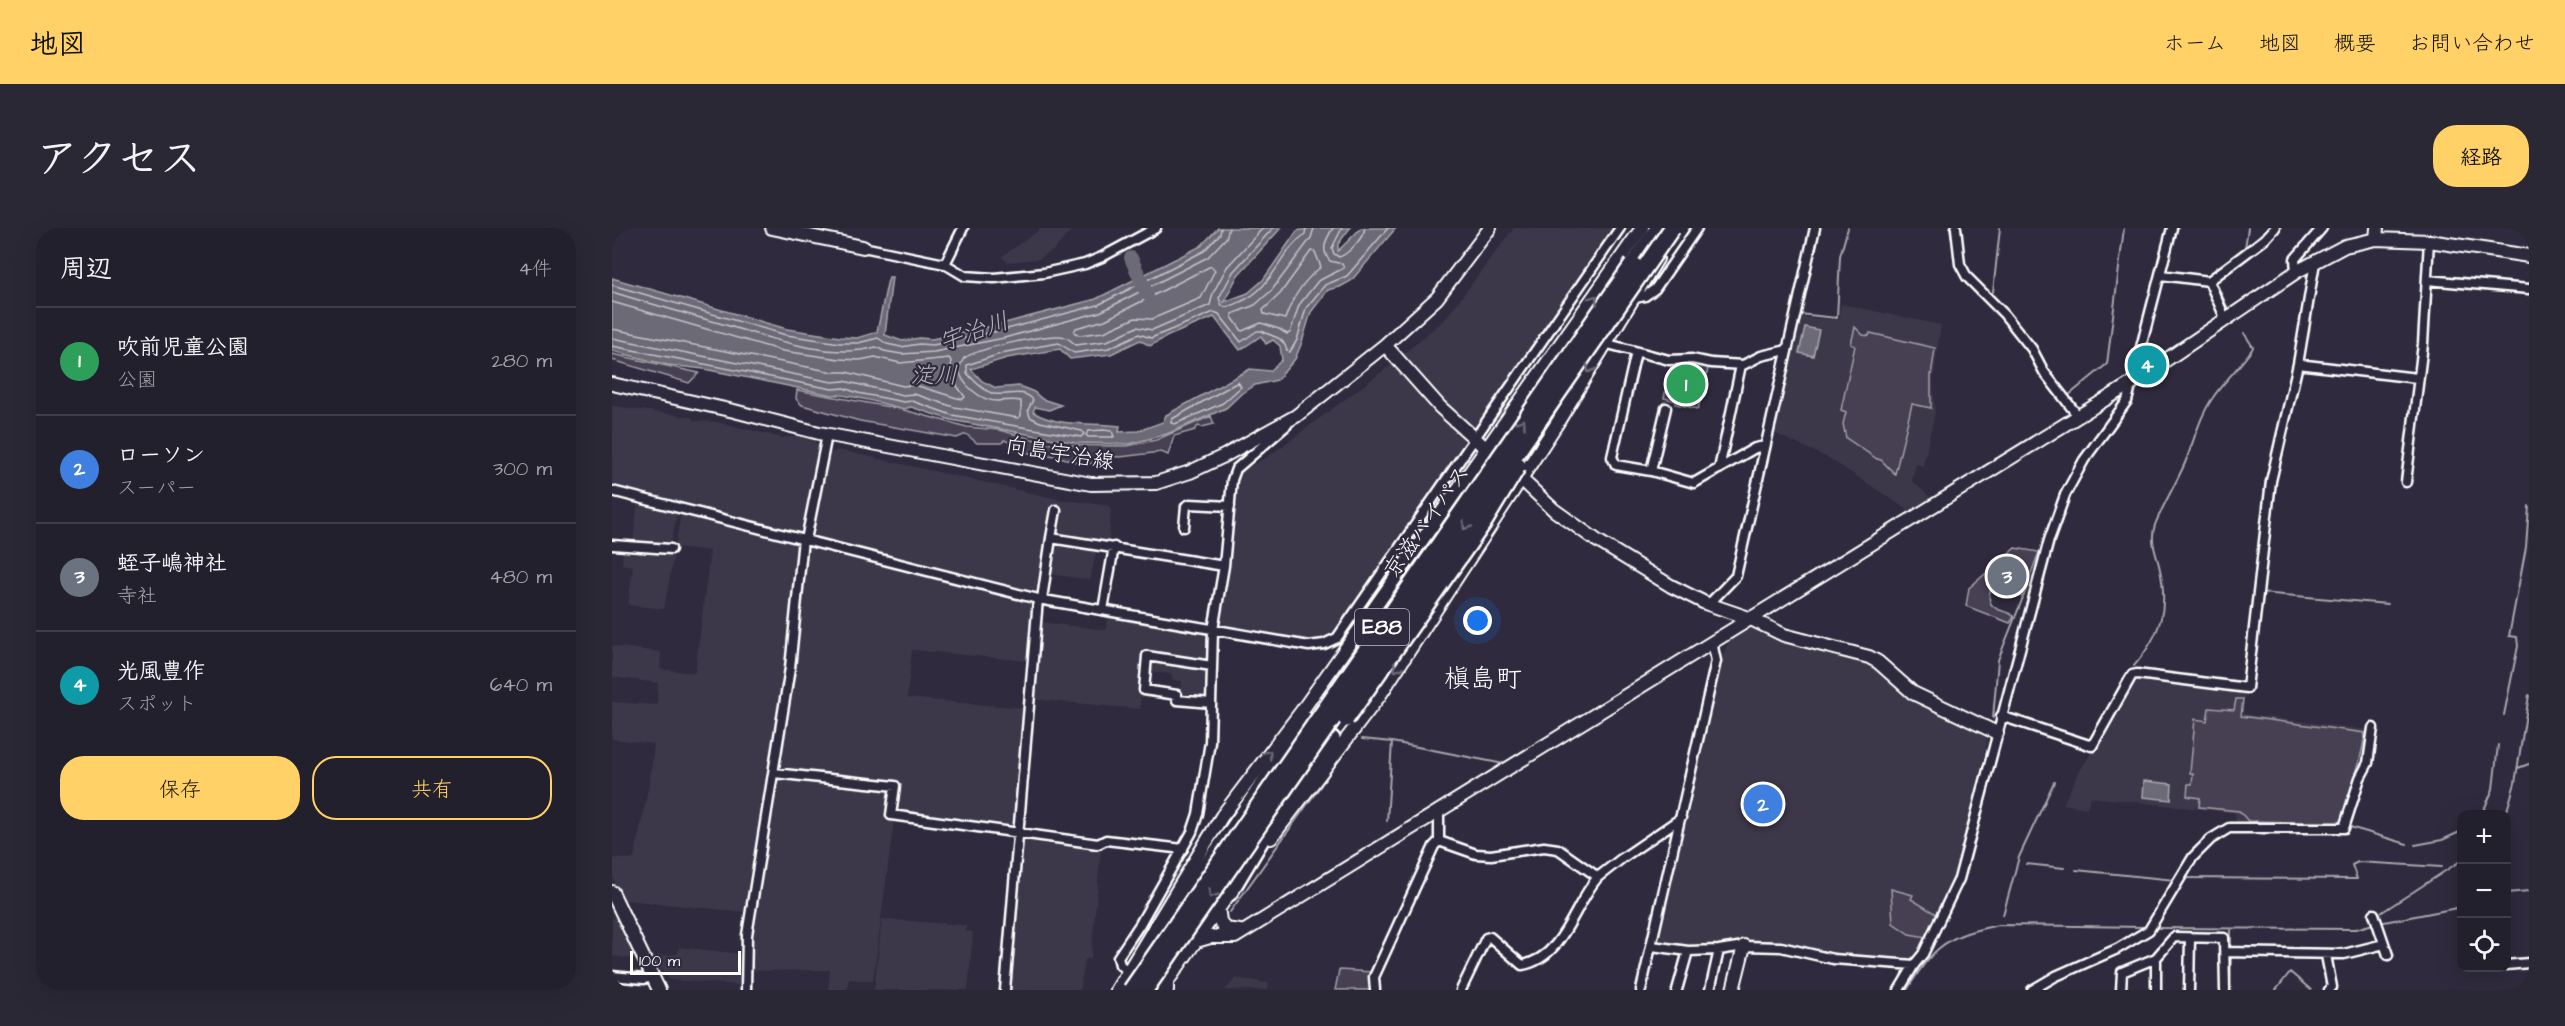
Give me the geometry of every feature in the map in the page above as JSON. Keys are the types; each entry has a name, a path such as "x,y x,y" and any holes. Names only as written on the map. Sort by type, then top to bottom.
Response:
{"highway":[{"name":"京滋バイパス","path":"1131,990 1484,444 1658,228"},
{"name":"京滋バイパス","path":"1145,990 1671,228"},
{"path":"1229,893 1256,848 1484,522 1574,370"},
{"path":"1157,927 1179,903 1371,625 1485,472 1484,444"}],"street":[{"path":"772,228 945,264 965,276 974,278 1064,270 1102,257 1156,228"},
{"path":"945,264 963,228"},
{"name":"向島宇治線","path":"612,384 827,435 1091,484 1156,483 1190,472 1224,456 1291,419 1385,345 1437,298 1490,228"},
{"path":"1117,990 1157,927 1206,840 1253,773 1301,712 1484,444 1598,272 1620,228"},
{"path":"612,491 1038,602 1103,610 1309,646 1323,644 1337,638 1484,444 1598,272 1642,228"},
{"path":"1164,988 1193,942 1385,687 1569,405 1604,343 1649,275 1671,228"},
{"path":"1598,272 1635,298 1645,296 1655,289 1697,228"},
{"path":"1708,605 1736,576 1815,228"},
{"path":"1956,228 1960,264 1968,277 2004,314 2032,349 2044,372 2078,416"},
{"path":"1899,990 1923,954 1959,879 2049,540 2065,495 2084,460 2127,401 2172,228"},
{"path":"2161,275 2209,281 2265,239 2275,228"},
{"path":"2296,272 2295,258 2322,228"},
{"path":"1193,942 1210,937 1234,937 1244,931 2132,383 2296,272 2345,246 2376,233 2529,256"},
{"path":"2406,482 2423,344 2429,241"},
{"path":"2001,716 2091,746 2132,675 2247,688 2271,481 2298,364 2315,262"},
{"path":"2427,280 2529,289"},
{"path":"2209,281 2226,320"},
{"path":"1604,343 1669,360 1692,359 1741,365 1761,356 1787,350"},
{"path":"1385,345 1440,407 1484,444 1554,510 1596,540 1671,586 1708,605 1749,618 1784,635 1869,657 1886,668 1913,693 1997,733"},
{"path":"1636,352 1612,457 1616,465 1651,471 1694,483 1755,448 1766,446"},
{"path":"2298,364 2417,378"},
{"path":"1719,469 1741,365"},
{"path":"1651,471 1666,408"},
{"path":"1130,971 1120,965 1118,957 1192,832 1206,779 1213,630 1224,566 1232,480 1236,469 1284,428 1291,419"},
{"path":"746,990 747,935 790,668 803,542 827,435"},
{"path":"1184,527 1186,506 1190,504 1230,506"},
{"path":"1005,990 1038,602 1056,510"},
{"path":"1051,538 1149,552 1166,558 1224,566"},
{"path":"612,545 671,549"},
{"path":"1103,610 1114,547"},
{"path":"1641,990 1716,661 1712,642"},
{"path":"1341,655 1373,674 1385,687"},
{"path":"1211,703 1177,700 1177,695 1144,690 1147,656 1212,666"},
{"path":"2032,990 2056,976 2117,950 2151,927 2193,857 2211,839 2229,828 2344,828 2360,778 2368,763 2373,728"},
{"path":"774,773 894,786 891,815 1098,844 1107,840 1182,849"},
{"path":"1375,990 1374,977 1434,846 1439,841 1439,811"},
{"path":"1461,990 1486,938 1490,937 1522,964 1531,963 1552,948 1563,935 1586,890 1598,877 1681,818"},
{"path":"1192,832 1206,840"},
{"path":"1439,841 1476,854 1491,855 1544,847 1558,849 1598,877"},
{"path":"612,892 615,904 659,990"},
{"path":"1218,908 1220,921 1225,929 1244,931"},
{"path":"2374,914 2388,955"},
{"path":"2121,990 2122,972 2156,958 2174,937 2224,938 2225,990"},
{"path":"2189,990 2190,938"},
{"path":"2225,952 2326,955 2344,954 2384,944"},
{"path":"1652,946 1688,951 1744,946 1781,947 1833,958 1914,965"},
{"path":"1732,990 1744,946"},
{"path":"1710,990 1719,950"},
{"path":"1677,990 1688,951"},
{"path":"2326,955 2332,987 2329,990"},
{"path":"2156,958 2156,990"},
{"path":"2511,965 2529,963"},
{"path":"612,976 644,980 652,977"}],"shaded area":[{"path":"1042,228 1073,228 1054,250 1039,259 1008,262 1001,257"},
{"path":"1514,228 1615,228 1473,433 1451,414 1402,355 1445,319"},
{"path":"1841,304 1941,325 1933,382 1935,412 1923,466 1916,464 1912,481 1932,499 1911,512 1830,459 1774,433 1799,317 1839,320"},
{"path":"1855,327 1863,335 1869,336 1870,333 1935,348 1931,376 1931,408 1912,404 1895,474 1881,460 1846,438 1843,424 1846,412 1841,410 1855,346 1851,344"},
{"path":"612,354 699,373 689,383 612,360"},
{"path":"1691,361 1708,369 1698,409 1675,404 1676,401 1664,398 1672,362"},
{"path":"1395,362 1463,439 1463,448 1337,633 1328,640 1310,643 1218,626 1234,521 1233,490 1236,474 1269,456"},
{"path":"797,390 900,409 967,427 999,430 1055,445 1127,446 1156,440 1211,416 1214,424 1198,426 1195,430 1174,436 1168,455 1161,452 1120,457 1098,455 1096,463 1082,464 1057,456 1033,454 1011,448 1009,442 1004,440 1002,443 977,443 966,434 957,438 860,421 802,405 796,399"},
{"path":"612,406 691,417 694,421 718,422 783,438 806,435 821,447 816,472 813,472 805,532 800,535 612,486"},
{"path":"839,450 1058,499 1111,506 1109,541 1048,534 1039,595 1035,596 813,537 811,533 826,454"},
{"path":"638,501 677,512 671,545 633,543"},
{"path":"681,514 797,543 783,684 770,774 745,912 624,900 612,876 612,858 634,859 650,779 654,744 612,739 612,702 657,705 658,683 612,677 612,646 661,652 660,669 695,673 710,551 675,547"},
{"path":"804,542 1032,601 1027,661 912,650 907,698 1023,708 1014,824 1008,827 896,812 899,782 781,771 778,767"},
{"path":"1057,543 1097,547 1090,580 1050,574 1054,546"},
{"path":"2015,548 2039,552 2022,597 2017,595 2015,587 2020,575 2018,570 2005,567 1991,588 1992,605 2014,617 2010,623 1966,606 1969,588"},
{"path":"623,549 674,554 664,609 628,605 633,566 622,564"},
{"path":"1109,615 1207,633 1207,663 1144,652 1140,709 1031,699 1040,622 1106,630"},
{"path":"1747,628 1753,628 1782,640 1863,661 1918,703 1985,734 1987,742 1955,876 1936,914 1911,899 1913,895 1891,917 1909,934 1926,937 1914,958 1910,960 1834,954 1781,942 1686,947 1659,940 1722,658 1729,641"},
{"path":"1150,659 1207,668 1207,698 1181,697 1182,681 1172,680 1172,674 1148,672"},
{"path":"2137,677 2243,691 2245,693 2243,714 2368,730 2370,733 2365,761 2342,826 2236,823 2235,813 2091,797 2087,808 2063,804 2077,776"},
{"path":"2236,699 2243,699 2241,716 2365,733 2358,767 2340,823 2248,821 2239,811 2199,807 2200,798 2187,796 2188,784 2192,784 2193,774 2190,773 2195,719 2207,721 2209,708 2234,710"},
{"path":"781,776 887,787 891,792 886,818 894,820 873,981 849,979 847,990 828,990 830,970 750,971 758,900 773,811 773,796 776,781"},
{"path":"1021,838 1101,848 1091,959 1085,959 1080,990 1009,990"},
{"path":"1891,889 1913,895 1911,899 1936,914 1926,937 1909,934 1893,923"},
{"path":"612,918 618,919 636,959 612,956"},
{"path":"882,919 966,925 966,931 973,932 968,990 874,990"},
{"path":"679,947 742,954 741,985 670,980 650,957 678,954"},
{"path":"1339,970 1373,972 1374,990 1335,990"},
{"path":"1236,978 1269,983 1268,990 1225,990"}],"water":[{"name":"淀川","path":"1218,228 1281,228 1238,275 1224,302 1248,293 1263,280 1297,231 1311,228 1350,228 1338,244 1338,251 1361,228 1396,228 1351,281 1328,290 1311,312 1295,359 1277,380 1255,385 1226,408 1167,434 1130,444 1076,443 951,420 911,407 904,409 857,397 832,395 704,369 668,365 612,351 612,278 787,329 857,338 877,332 887,284 889,277 892,277 885,335 902,341 919,338 932,339 1096,299 1201,246","holes":["1214,317 1240,350 1261,336 1266,344 1273,340 1280,346 1282,360 1270,371 1250,369 1166,415 1163,422 1138,431 1119,432 1120,426 1065,422 1043,417 1033,412 1035,407 1049,410 1061,405 1042,399 1034,392 1019,386 996,388 982,381 971,369 1007,358 1060,349 1070,359 1111,354 1140,340 1150,346"]},
{"path":"1805,327 1819,330 1813,356 1799,353"},
{"path":"2144,781 2172,784 2171,800 2143,797"}],"waterway":[{"path":"1799,314 1837,318 1840,256 1848,228"},
{"path":"1950,228 1955,257"},
{"path":"1989,295 1993,292 2000,228"},
{"path":"2069,395 2107,364 2124,228"},
{"path":"2219,268 2245,248 2248,228"},
{"path":"2245,248 2268,228"},
{"path":"1131,258 1147,294"},
{"path":"2216,282 2228,309"},
{"path":"2134,666 2157,631 2163,607 2162,580 2153,540 2155,525 2185,463 2209,403 2252,350 2253,347 2244,333"},
{"path":"2504,715 2518,646 2517,637 2509,636 2526,547 2529,506"},
{"path":"854,557 1035,603"},
{"path":"1993,718 1998,660 2028,585"},
{"path":"2261,593 2387,604"},
{"path":"1040,604 1159,624"},
{"path":"2095,732 2122,685"},
{"path":"2507,810 2515,783 2529,695"},
{"path":"1230,912 1357,735"},
{"path":"1362,739 1392,742 1504,764"},
{"path":"1387,821 1392,742"},
{"path":"2484,810 2493,789 2498,745"},
{"path":"2518,768 2529,764"},
{"path":"2003,915 2019,857 2054,782"},
{"path":"2350,827 2407,844"},
{"path":"2415,845 2442,840 2457,833"},
{"path":"2183,878 2357,879 2352,865 2358,862 2442,867"},
{"path":"2376,916 2457,863"},
{"path":"2026,864 2064,868"},
{"path":"2076,870 2175,880"},
{"path":"2511,893 2529,891"},
{"path":"2379,923 2457,908"},
{"path":"2155,928 2356,929 2373,924"},
{"path":"1907,990 1926,962 1944,944 1982,929 1999,925 2146,927"},
{"path":"2231,929 2231,950"},
{"path":"2230,990 2231,955"},
{"path":"2276,990 2290,972 2311,990"}],"place":[{"name":"光風豊作","path":"2147,365"},
{"name":"吹前児童公園","path":"1686,384"},
{"name":"蛭子嶋神社","path":"2007,576"},
{"name":"ローソン","path":"1763,804"}],"district":[{"name":"槇島町","path":"1483,679"}],"water label":[{"name":"宇治川","path":"974,332"}]}
